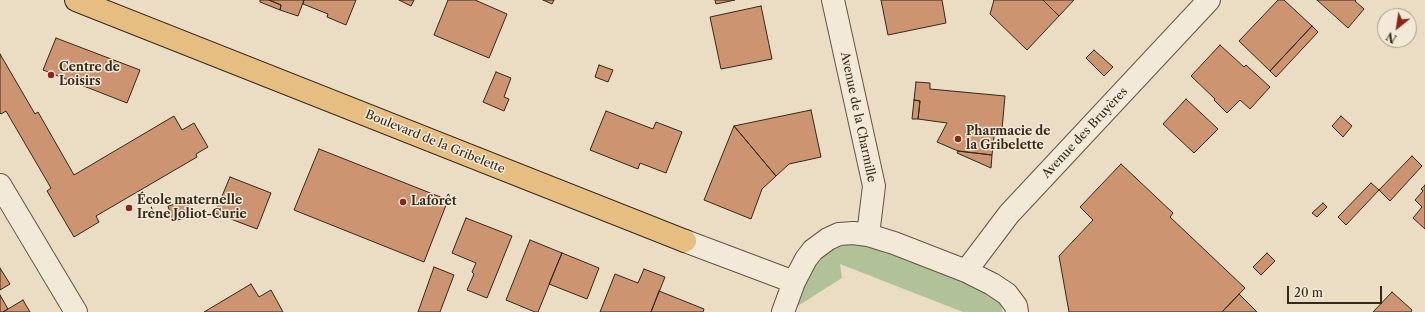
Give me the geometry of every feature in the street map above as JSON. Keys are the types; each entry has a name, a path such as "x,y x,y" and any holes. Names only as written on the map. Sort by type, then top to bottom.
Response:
{"main road":[{"name":"Boulevard de la Gribelette","path":"76,0 685,241"}],"street":[{"name":"Avenue de la Charmille","path":"833,0 874,186 868,235"},
{"name":"Avenue des Bruyères","path":"966,271 1009,214 1209,0"},
{"path":"0,185 76,312"},
{"path":"783,312 794,282 806,259 813,250 823,241 840,234 852,234 868,235 921,253 966,271 992,284 1006,294 1016,306 1017,312"},
{"name":"Boulevard de la Gribelette","path":"685,241 794,282"}],"green space":[{"path":"854,243 868,245 989,293 1000,304 1003,312 963,312 840,264 842,278 796,307 802,289 819,259 830,251"}],"building":[{"path":"260,0 269,0 281,5 280,10 260,2"},
{"path":"269,0 304,0 298,16 280,10 281,5"},
{"path":"304,0 356,0 346,25 327,17 328,14 303,4"},
{"path":"399,0 414,0 411,6"},
{"path":"448,0 475,0 507,14 489,58 434,35"},
{"path":"543,0 554,0 552,4"},
{"path":"715,0 735,0 716,4"},
{"path":"881,0 942,0 946,23 888,35"},
{"path":"994,0 1043,0 1059,16 1027,50 990,14"},
{"path":"1043,0 1074,0 1059,16"},
{"path":"1278,0 1284,0 1312,26 1270,71 1239,41"},
{"path":"1317,0 1356,0 1355,1 1364,9 1348,28"},
{"path":"761,6 772,59 721,69 710,17"},
{"path":"1312,26 1318,32 1276,77 1270,71"},
{"path":"56,38 140,70 127,103 43,70"},
{"path":"1220,45 1244,67 1246,65 1270,87 1250,109 1240,100 1227,113 1191,76"},
{"path":"1094,50 1113,67 1104,76 1086,58"},
{"path":"0,54 35,114 38,112 74,175 174,116 182,130 194,123 208,147 196,154 197,157 96,216 99,222 74,237 47,191 51,188 6,111 1,114 0,113"},
{"path":"599,65 613,70 608,82 595,77"},
{"path":"496,72 511,78 504,97 509,99 504,111 483,102"},
{"path":"916,82 930,83 930,89 1005,96 1002,129 995,128 992,155 958,151 937,142 947,123 918,119 920,101 914,100"},
{"path":"1186,99 1218,129 1194,153 1163,124"},
{"path":"914,100 920,101 918,119 912,119"},
{"path":"811,110 821,157 789,164 776,176 734,126"},
{"path":"606,111 653,129 656,122 682,132 666,173 640,163 638,169 590,150"},
{"path":"1341,116 1352,126 1343,137 1332,126"},
{"path":"734,126 776,176 762,189 751,219 704,200"},
{"path":"319,149 448,200 424,262 294,210"},
{"path":"958,151 992,155 991,168 957,153"},
{"path":"1412,156 1422,166 1390,201 1379,190"},
{"path":"1121,164 1173,213 1170,217 1245,288 1222,312 1069,312 1059,256 1093,220 1080,207"},
{"path":"230,177 271,193 257,229 215,213"},
{"path":"1371,183 1379,190 1346,225 1338,217"},
{"path":"1425,185 1425,229 1413,218 1422,207 1415,200 1423,191 1421,189"},
{"path":"187,201 190,217 172,221 168,206"},
{"path":"1323,203 1327,207 1317,217 1312,213"},
{"path":"466,218 512,236 487,298 467,290 474,274 472,272 476,263 452,253"},
{"path":"530,240 562,253 538,312 506,300"},
{"path":"562,253 599,268 587,299 549,284"},
{"path":"1267,253 1275,261 1261,275 1253,267"},
{"path":"434,267 454,275 440,312 418,312"},
{"path":"0,268 10,284 0,290"},
{"path":"644,269 665,277 651,312 600,312 615,274 638,283"},
{"path":"251,284 259,297 271,290 283,312 204,312"},
{"path":"659,291 704,309 703,312 651,312"},
{"path":"1392,292 1412,310 1411,312 1373,312"},
{"path":"1239,294 1257,312 1222,312"},
{"path":"0,295 8,309 3,312 0,312"},
{"path":"23,300 30,312 3,312"}],"place":[{"name":"Centre de Loisirs","path":"51,75"},
{"name":"Pharmacie de la Gribelette","path":"958,139"},
{"name":"Laforêt","path":"403,202"},
{"name":"École maternelle Irène Joliot-Curie","path":"129,208"}]}
